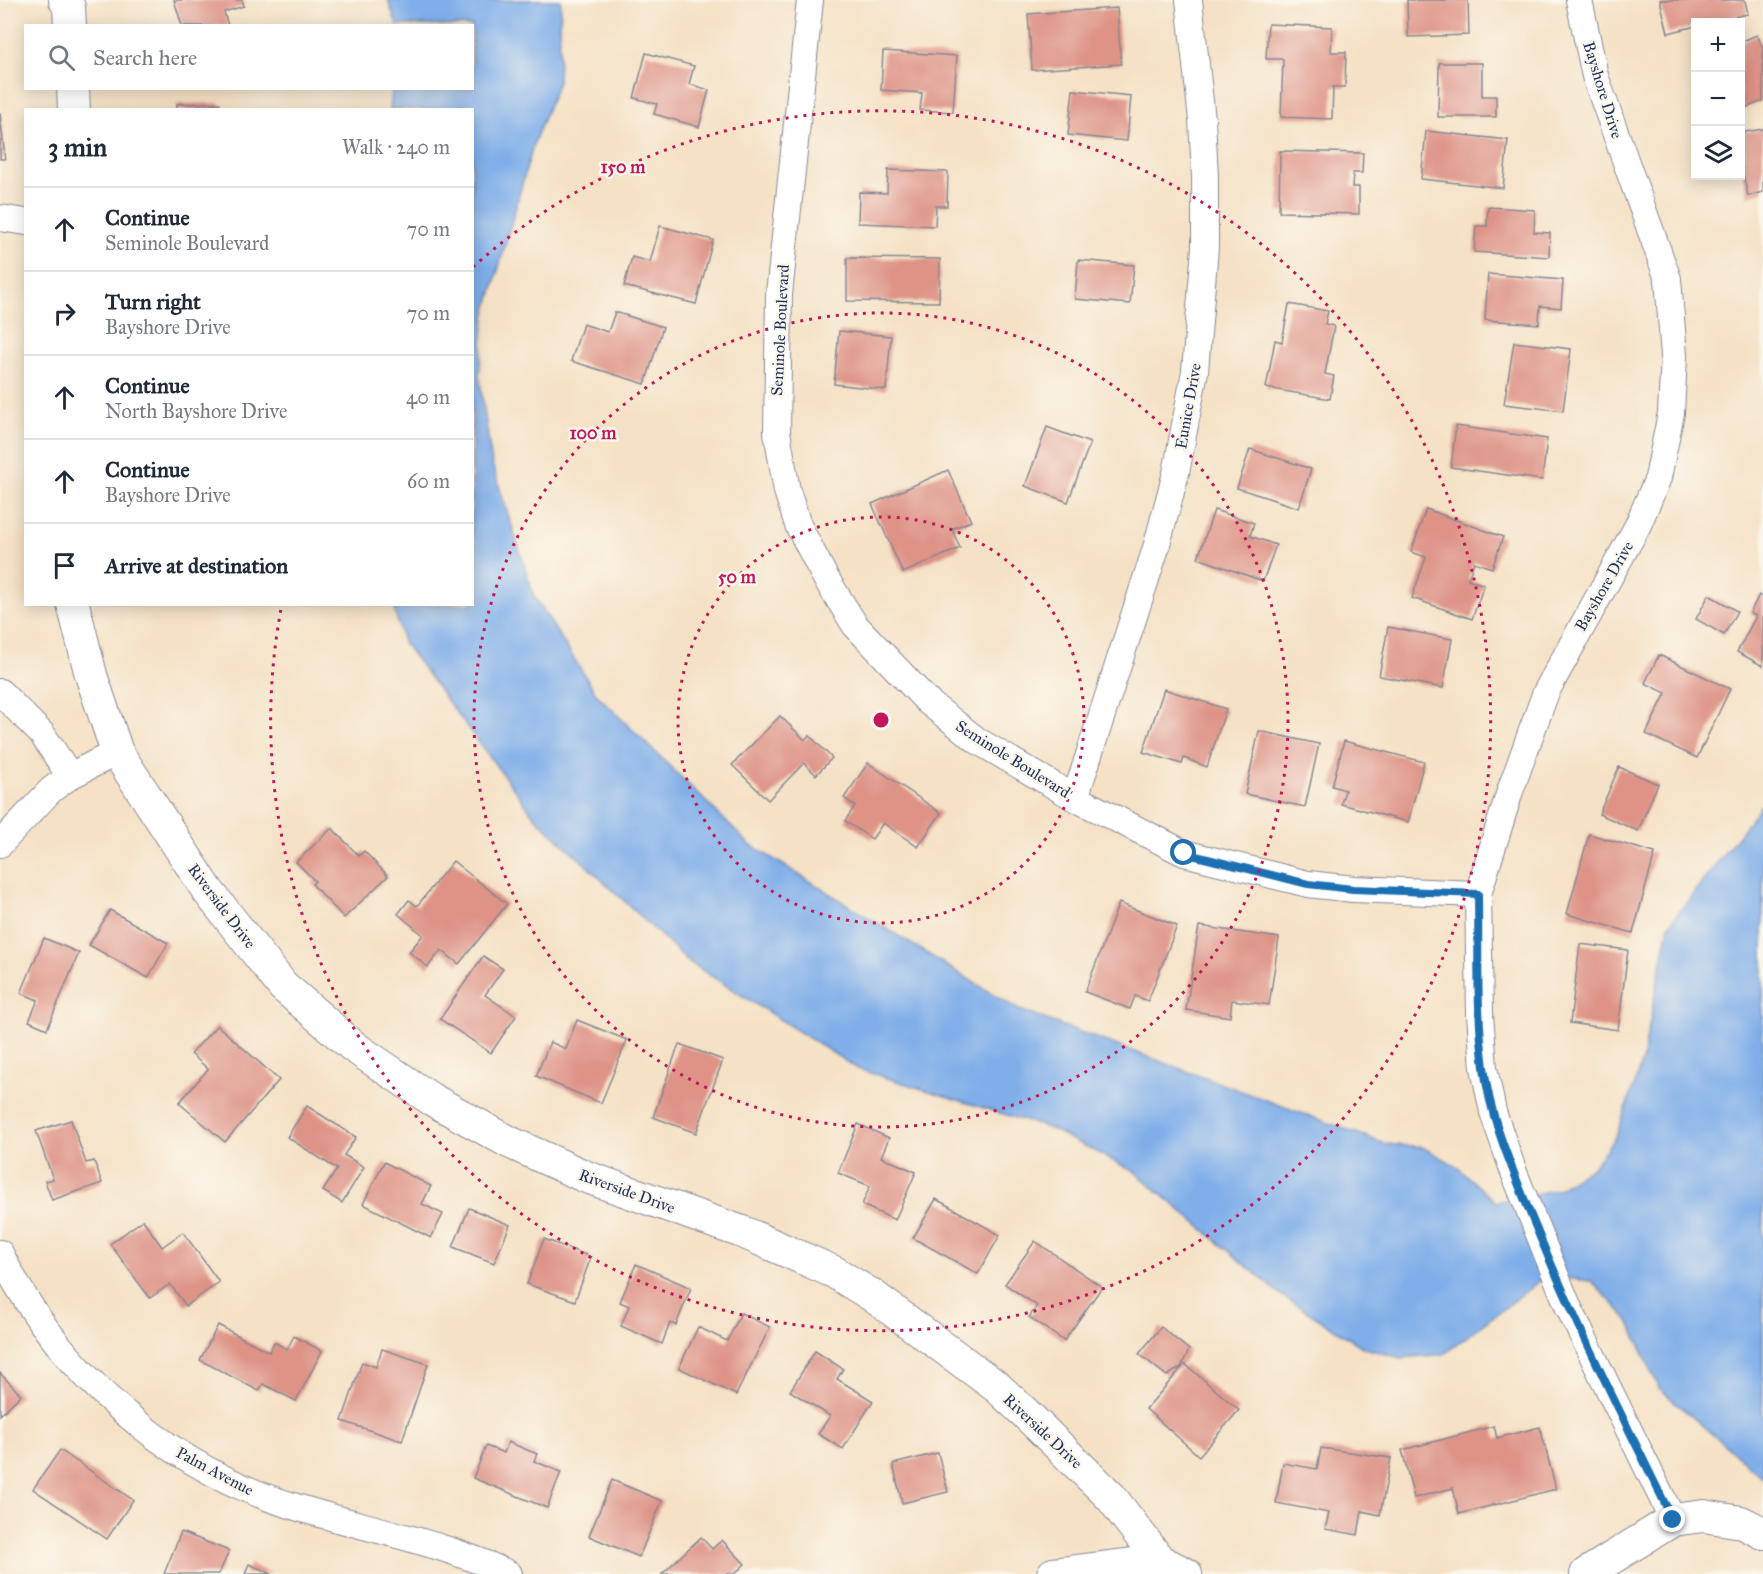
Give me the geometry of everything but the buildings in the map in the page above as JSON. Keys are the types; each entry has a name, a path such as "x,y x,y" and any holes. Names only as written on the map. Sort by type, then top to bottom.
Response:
{"street":[{"path":"65,0 69,7 70,24"},
{"name":"Seminole Boulevard","path":"810,0 779,294 777,432 790,499 804,535 855,625 928,702 978,741 1075,798 1184,853 1308,884 1353,889 1478,894"},
{"name":"Eunice Drive","path":"1075,798 1156,548 1176,473 1195,371 1205,247 1205,177 1202,120 1189,0"},
{"name":"Bayshore Drive","path":"1579,0 1595,76 1668,279 1674,356 1671,413 1658,478 1637,527 1546,692 1516,772 1478,894 1480,1014 1484,1068 1493,1112 1513,1170 1568,1306 1673,1520"},
{"path":"73,90 74,108"},
{"path":"0,218 24,222"},
{"name":"Riverside Drive","path":"74,606 91,675 117,752 208,891 283,986 354,1047 431,1099 509,1142 584,1176 745,1233 834,1272 873,1296 997,1387 1111,1497 1173,1567"},
{"path":"0,692 42,734 70,776"},
{"path":"0,844 26,814 70,776 117,752"},
{"name":"Palm Avenue","path":"0,1253 34,1310 93,1383 123,1412 197,1465 285,1504 433,1545 509,1574"},
{"path":"1586,1574 1673,1520 1704,1516 1741,1522 1763,1533"},
{"path":"1053,1574 1173,1567"}],"water":[{"path":"388,0 561,0 558,82 533,145 485,317 479,375 492,464 534,596 597,695 749,844 1017,1009 1386,1144 1422,1147 1455,1165 1496,1202 1558,1189 1593,1167 1617,1134 1642,1061 1669,925 1763,803 1763,1478 1659,1388 1628,1319 1591,1281 1546,1276 1444,1354 1402,1358 1364,1348 1281,1295 1135,1172 1051,1129 858,1069 689,962 535,817 403,642 393,606 474,606 474,108 390,108 392,90 474,90 474,24 397,24"}],"route":[{"path":"1184,853 1216,863 1308,884 1353,889 1478,894 1480,1014 1484,1068 1493,1112 1513,1170 1568,1306 1673,1520"}]}
